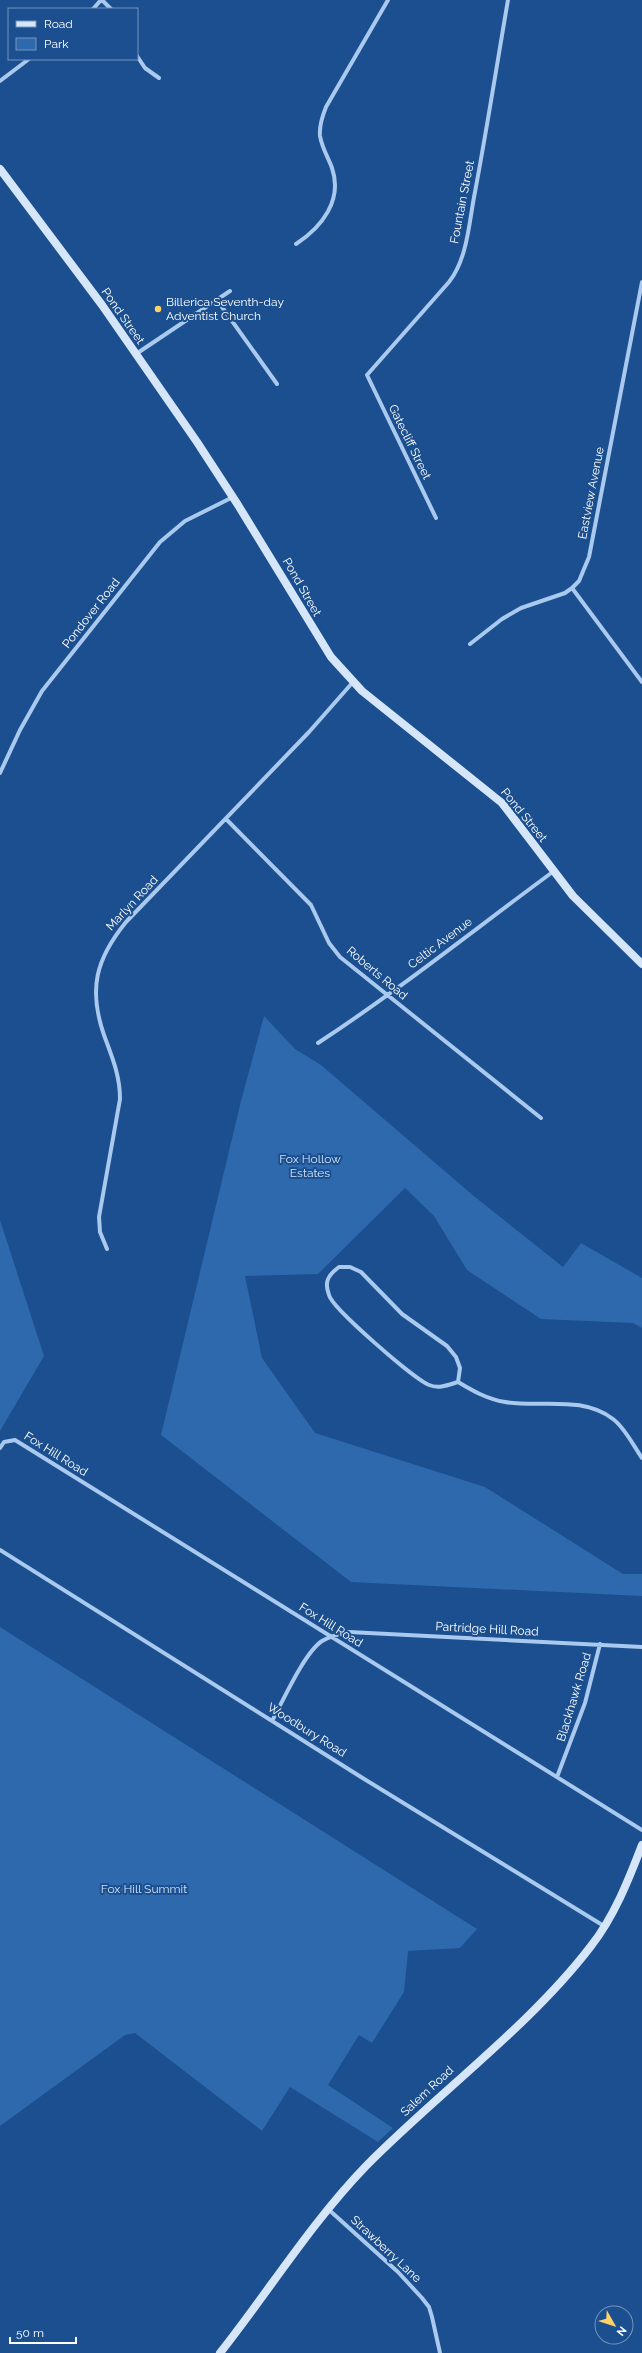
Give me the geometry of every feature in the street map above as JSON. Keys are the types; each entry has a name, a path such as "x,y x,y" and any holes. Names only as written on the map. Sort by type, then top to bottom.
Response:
{"street":[{"path":"94,8 101,0 110,8"},
{"path":"296,244 315,229 333,201 335,180 320,137 320,125 326,107 388,0"},
{"name":"Fountain Street","path":"367,375 449,282 458,269 464,249 508,0"},
{"path":"138,58 143,66 159,78"},
{"path":"0,81 28,60"},
{"name":"Pond Street","path":"0,169 73,265 136,354 233,497 316,635 352,682 502,803 573,896 642,964"},
{"name":"Eastview Avenue","path":"470,644 502,619 521,608 565,593 579,581 589,558 642,282"},
{"path":"136,354 230,292"},
{"path":"216,300 277,384"},
{"name":"Gatecliff Street","path":"367,375 436,518"},
{"name":"Pondover Road","path":"0,773 20,730 42,691 154,549 180,524 233,497"},
{"path":"572,588 642,682"},
{"name":"Marlyn Road","path":"107,1249 100,1232 99,1217 120,1100 120,1087 112,1053 97,1012 96,998 100,964 106,948 126,922 226,819 352,682"},
{"name":"Roberts Road","path":"226,819 311,905 329,943 340,957 541,1118"},
{"name":"Celtic Avenue","path":"318,1043 388,996 554,871"},
{"path":"458,1382 460,1368 456,1357 402,1314 361,1272 350,1267 339,1266 330,1273 326,1284 329,1297 376,1345 428,1384 442,1387 458,1382 483,1397 506,1403 568,1404 587,1407 605,1414 624,1430 642,1458"},
{"name":"Fox Hill Road","path":"0,1448 8,1440 15,1440 642,1830"},
{"name":"Woodbury Road","path":"0,1550 272,1721 604,1926"},
{"name":"Partridge Hill Road","path":"332,1637 349,1632 642,1647"},
{"path":"272,1721 301,1668 322,1641 332,1637"},
{"name":"Blackhawk Road","path":"557,1777 585,1703 600,1644"},
{"name":"Salem Road","path":"220,2353 328,2209 399,2134 533,2010 591,1946 614,1910 642,1844"},
{"name":"Strawberry Lane","path":"328,2209 398,2272 422,2298 429,2307 440,2353"}],"green space":[{"name":"Fox Hollow Estates","path":"264,1016 295,1049 321,1065 475,1197 563,1267 581,1243 642,1278 642,1328 633,1323 541,1319 467,1270 434,1216 405,1188 318,1274 245,1276 262,1358 315,1433 485,1487 623,1574 642,1574 642,1596 351,1582 161,1435 241,1101"},
{"path":"0,1220 44,1356 0,1431"},
{"name":"Fox Hill Summit","path":"0,1627 477,1929 460,1948 408,1951 404,1992 372,2043 359,2035 328,2085 393,2128 378,2142 290,2087 262,2131 135,2033 125,2035 0,2126"}],"place":[{"name":"Billerica Seventh-day Adventist Church","path":"158,309"}]}
